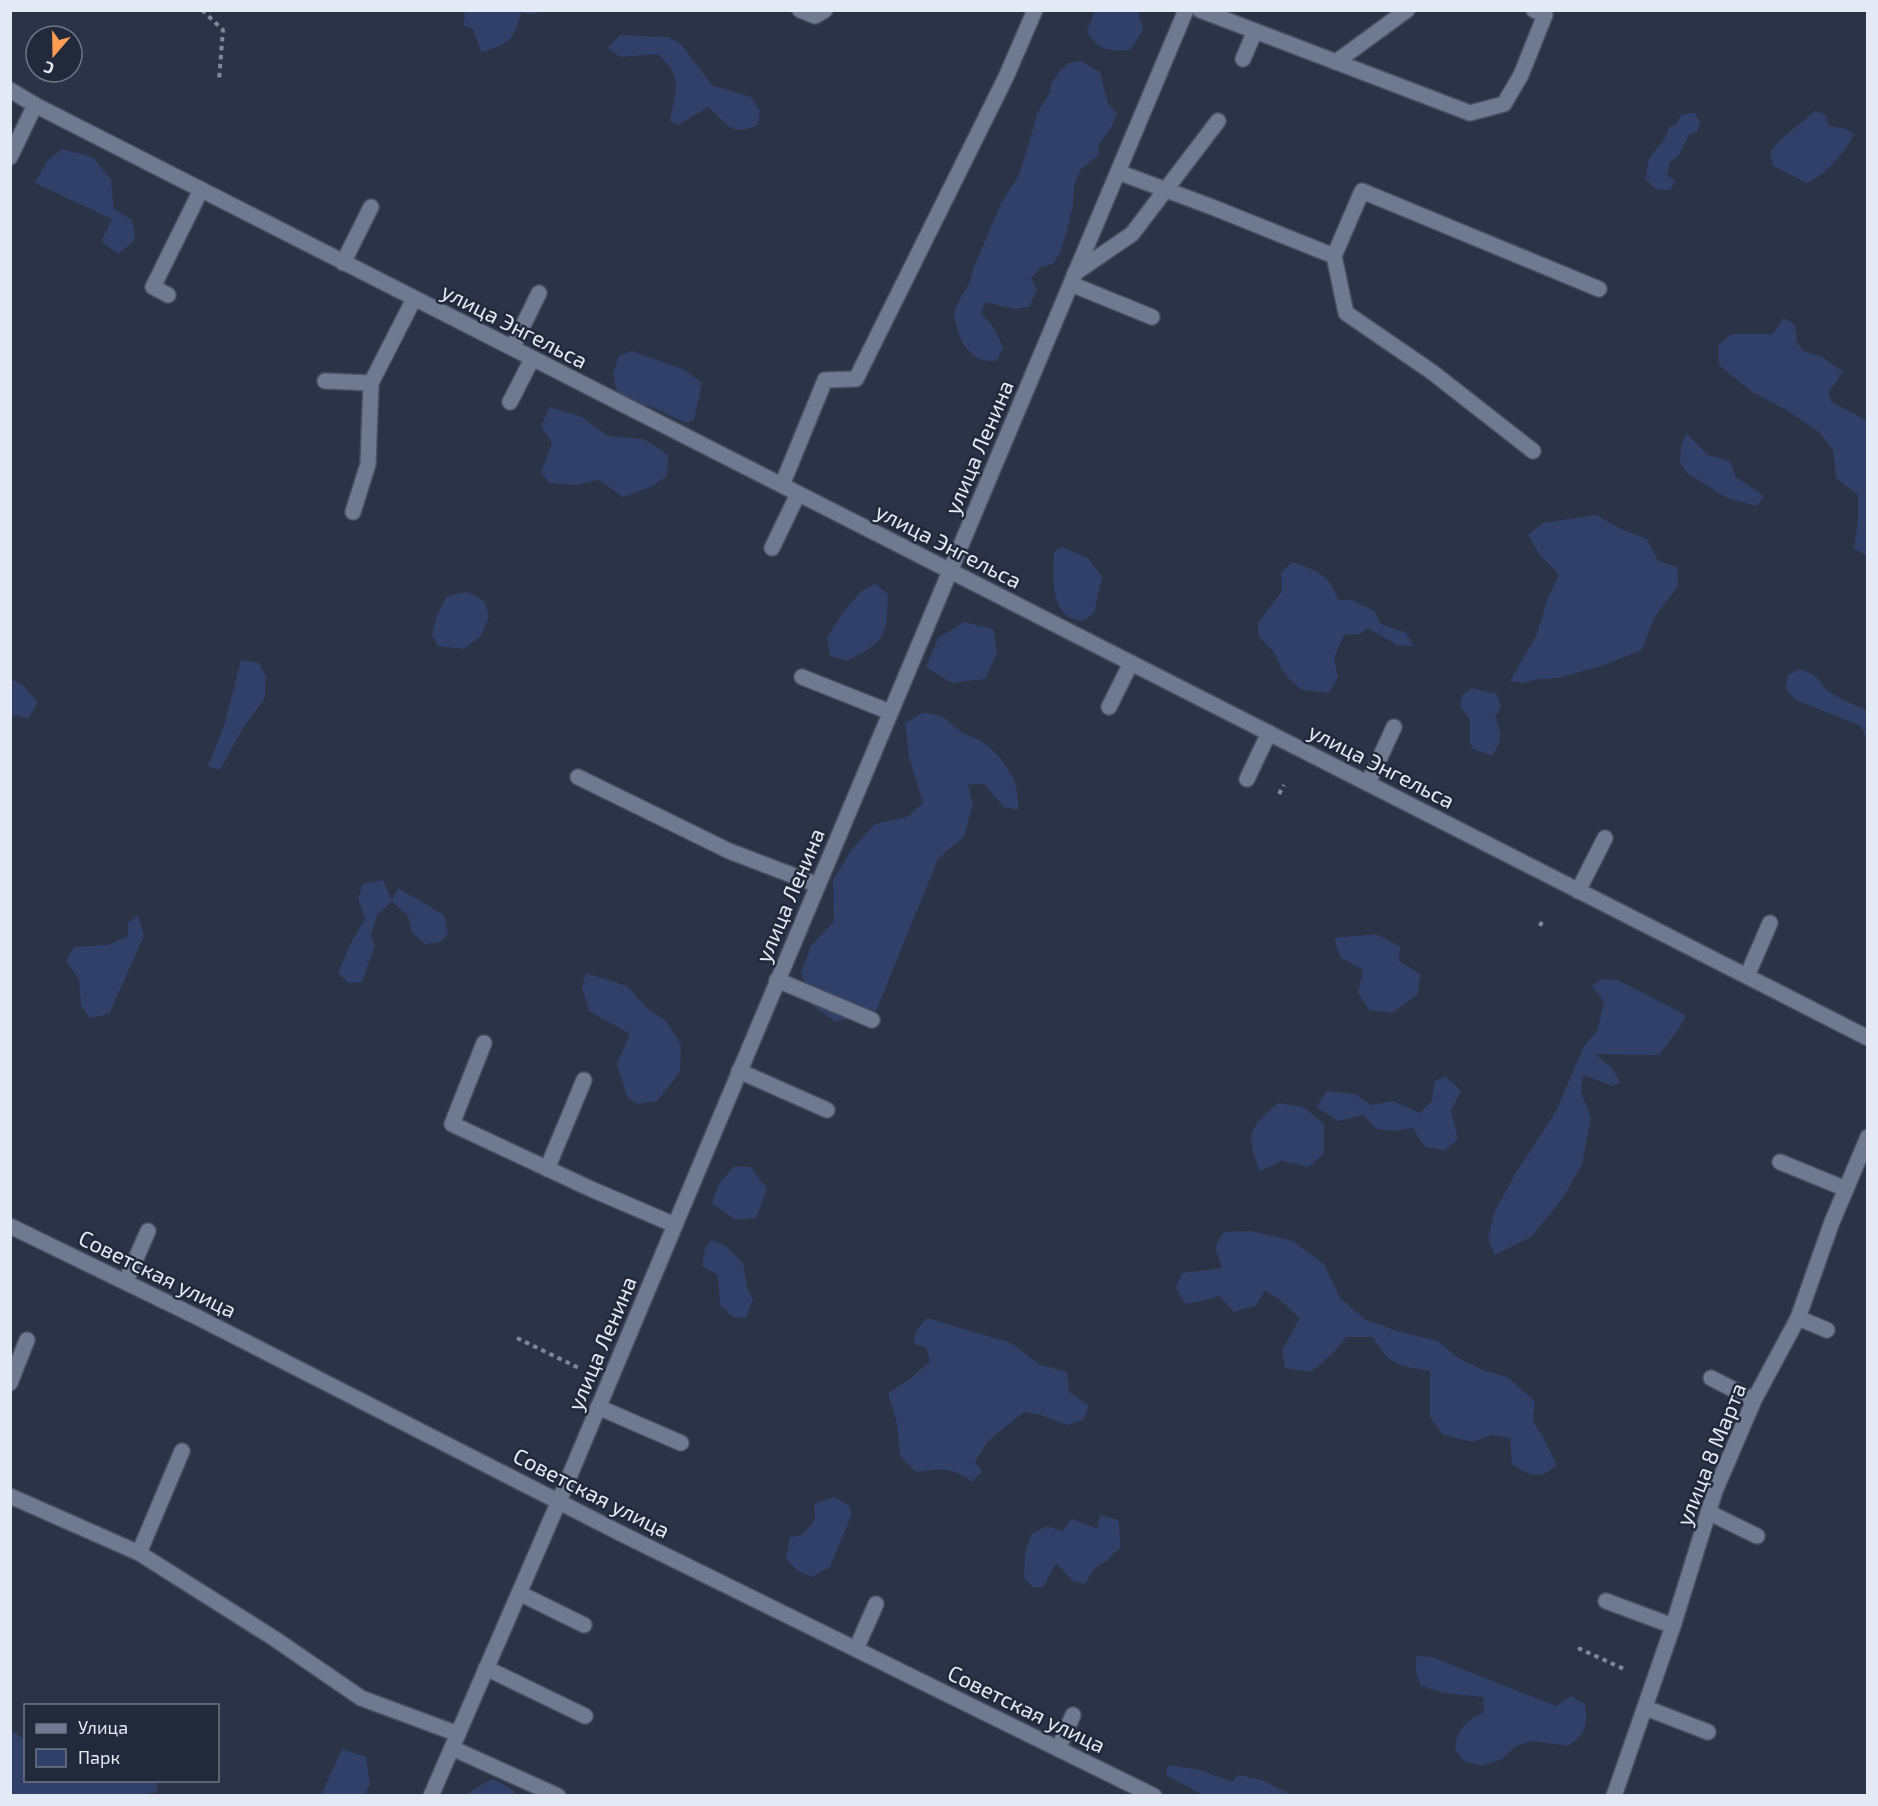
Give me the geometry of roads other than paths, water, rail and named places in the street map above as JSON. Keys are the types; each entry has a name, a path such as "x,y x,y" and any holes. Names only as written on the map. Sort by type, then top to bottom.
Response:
{"street":[{"path":"800,10 816,16 825,10"},
{"path":"782,485 825,380 856,379 1006,77 1035,10"},
{"name":"улица Ленина","path":"431,1796 559,1501 1186,10"},
{"path":"1200,10 1470,113 1504,105 1521,75 1545,15 1534,10"},
{"path":"1336,62 1407,10"},
{"path":"1243,59 1255,31"},
{"name":"улица Энгельса","path":"10,90 343,263 1868,1038"},
{"path":"10,157 35,105"},
{"path":"1152,317 1073,279 1131,234 1218,121"},
{"path":"1118,172 1334,256"},
{"path":"168,295 153,287 201,190"},
{"path":"1533,451 1432,372 1346,313 1334,256 1362,191 1599,289"},
{"path":"343,263 371,207"},
{"path":"512,348 539,293"},
{"path":"353,512 368,464 371,383 414,298"},
{"path":"510,402 532,359"},
{"path":"325,381 371,383"},
{"path":"772,548 798,494"},
{"path":"1109,707 1131,663"},
{"path":"802,677 890,712"},
{"path":"1368,783 1394,727"},
{"path":"1247,779 1269,733"},
{"path":"578,777 729,851 818,885"},
{"path":"1578,891 1605,838"},
{"path":"1747,976 1770,923"},
{"path":"777,980 872,1020"},
{"path":"484,1043 452,1124 675,1225"},
{"path":"739,1071 827,1110"},
{"path":"547,1169 584,1080"},
{"name":"улица 8 Марта","path":"1614,1796 1646,1708 1715,1491 1754,1400 1798,1318 1868,1137"},
{"path":"1780,1162 1846,1189"},
{"name":"Советская улица","path":"10,1226 126,1281 559,1501 1154,1796"},
{"path":"126,1281 148,1231"},
{"path":"1798,1318 1827,1330"},
{"path":"10,1383 27,1340"},
{"path":"1712,1378 1754,1400"},
{"path":"598,1407 681,1443"},
{"path":"139,1553 182,1451"},
{"path":"10,1496 139,1553 275,1639 361,1698 455,1741 558,1796"},
{"path":"1708,1512 1757,1536"},
{"path":"519,1593 584,1625"},
{"path":"1606,1601 1673,1626"},
{"path":"856,1649 876,1604"},
{"path":"486,1668 585,1716"},
{"path":"1646,1708 1708,1732"},
{"path":"1058,1749 1073,1715"}]}
